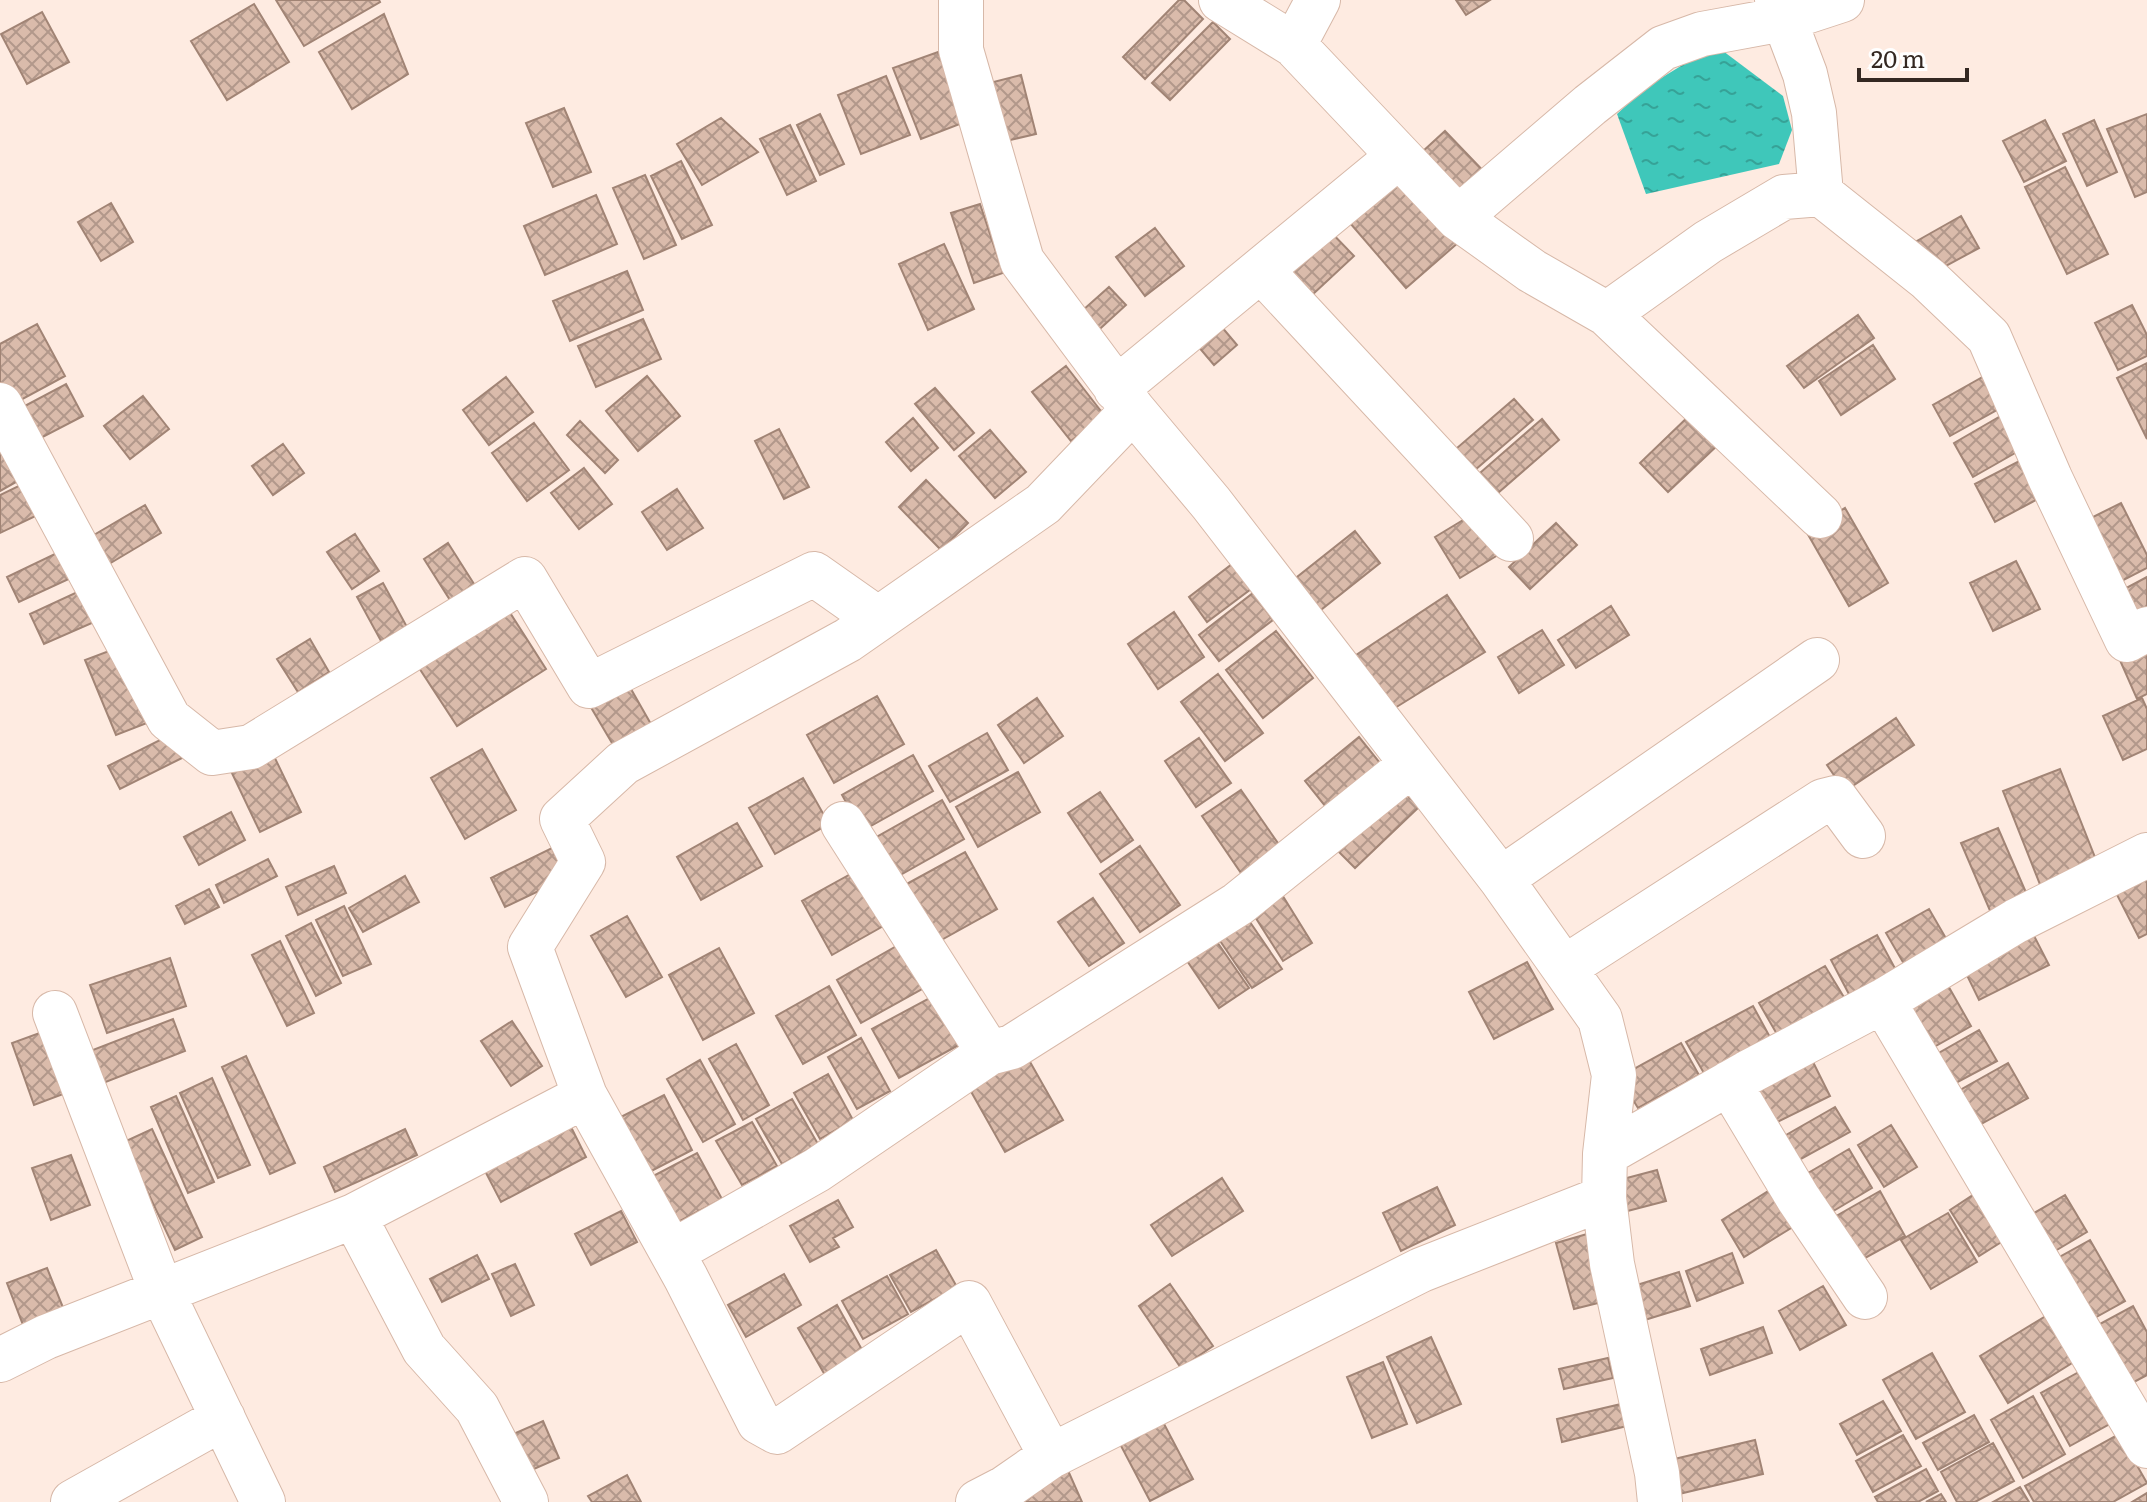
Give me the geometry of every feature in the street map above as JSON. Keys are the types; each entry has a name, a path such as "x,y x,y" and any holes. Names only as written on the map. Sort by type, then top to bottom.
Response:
{"street":[{"path":"961,0 961,50 1022,261 1125,399 1211,503 1501,879 1600,1019 1614,1075 1605,1154 1604,1198 1612,1264 1657,1473 1660,1502"},
{"path":"1221,0 1294,45 1458,218 1532,271 1607,314 1820,516"},
{"path":"1294,45 1318,0"},
{"path":"1458,218 1590,105 1663,48 1780,10 1842,0"},
{"path":"1780,10 1805,74 1814,113 1821,194"},
{"path":"1051,1456 969,1303 777,1432 759,1422 672,1252 585,1096 530,947 583,862 562,819 623,763 848,640 1043,504 1125,399 1261,270 1399,156"},
{"path":"1607,314 1708,242 1784,197 1821,194 1928,279 1989,337 2050,478 2127,640 2147,629"},
{"path":"1261,270 1511,539"},
{"path":"0,405 169,719 212,753 251,747 525,579 589,686 814,574 878,619"},
{"path":"1501,879 1817,660"},
{"path":"672,1252 817,1170 989,1053 1012,1047 1238,904 1412,764"},
{"path":"1564,968 1823,801 1835,798 1863,836"},
{"path":"843,824 989,1053"},
{"path":"1605,1154 1729,1083 1883,1001 2016,921 2147,855"},
{"path":"1883,1001 2147,1446"},
{"path":"55,1013 161,1290 263,1502"},
{"path":"1729,1083 1798,1198 1865,1297"},
{"path":"0,1360 46,1337 161,1290 354,1216 585,1096"},
{"path":"998,1497 1051,1456 1421,1270 1604,1198"},
{"path":"354,1216 424,1349 477,1408 526,1502"},
{"path":"73,1502 223,1418"}],"water":[{"path":"1715,45 1783,96 1792,130 1779,164 1646,194 1617,114 1645,88"}],"building":[{"path":"276,0 379,0 380,2 304,46"},
{"path":"1179,0 1184,0 1203,19 1145,79 1123,57"},
{"path":"1456,0 1490,0 1466,15"},
{"path":"254,4 289,62 227,100 191,41"},
{"path":"42,12 69,62 27,84 1,34"},
{"path":"384,14 408,74 352,109 319,52"},
{"path":"1213,22 1230,39 1170,100 1152,83"},
{"path":"938,52 965,122 921,139 893,68"},
{"path":"1021,75 1036,134 997,143 982,85"},
{"path":"886,76 910,135 861,154 838,95"},
{"path":"564,108 591,172 553,187 526,123"},
{"path":"820,114 844,164 820,175 797,125"},
{"path":"2147,114 2147,192 2135,197 2107,129"},
{"path":"721,118 758,152 702,185 677,144"},
{"path":"2045,120 2066,161 2024,182 2003,141"},
{"path":"2094,120 2117,172 2087,186 2063,134"},
{"path":"790,125 816,181 787,195 760,139"},
{"path":"1445,131 1492,180 1457,212 1410,163"},
{"path":"681,161 712,225 682,239 651,176"},
{"path":"2065,167 2108,254 2067,274 2025,187"},
{"path":"1397,170 1459,242 1406,288 1344,216"},
{"path":"645,175 676,245 644,259 613,188"},
{"path":"596,195 617,244 545,275 524,226"},
{"path":"111,203 133,242 101,261 78,222"},
{"path":"980,204 1003,273 974,283 951,213"},
{"path":"1961,216 1979,248 1933,273 1915,242"},
{"path":"1324,225 1354,256 1298,308 1269,277"},
{"path":"1155,228 1184,266 1145,296 1116,257"},
{"path":"944,244 974,309 928,330 899,264"},
{"path":"627,271 643,310 570,341 553,301"},
{"path":"1109,287 1126,305 1091,337 1074,318"},
{"path":"2132,305 2147,335 2147,356 2118,370 2095,323"},
{"path":"1858,315 1874,338 1804,388 1787,366"},
{"path":"643,319 661,359 596,387 578,346"},
{"path":"1215,319 1237,345 1214,365 1192,339"},
{"path":"37,324 65,376 6,408 0,396 0,344"},
{"path":"1873,345 1895,379 1841,415 1819,381"},
{"path":"2147,363 2147,439 2117,378"},
{"path":"1066,366 1104,415 1071,441 1032,392"},
{"path":"1986,375 2004,406 1950,436 1933,405"},
{"path":"647,376 680,416 638,451 606,411"},
{"path":"506,377 533,412 489,445 463,410"},
{"path":"66,384 83,416 37,440 21,408"},
{"path":"935,388 974,433 954,450 915,404"},
{"path":"143,396 169,429 130,459 104,426"},
{"path":"1514,399 1533,420 1468,476 1450,454"},
{"path":"1691,414 1720,443 1668,492 1640,463"},
{"path":"2004,414 2024,448 1973,477 1954,443"},
{"path":"913,418 938,448 911,471 886,442"},
{"path":"1542,419 1559,440 1491,499 1473,479"},
{"path":"0,420 30,474 0,491"},
{"path":"580,421 618,460 605,473 567,435"},
{"path":"534,423 569,470 527,501 492,453"},
{"path":"779,429 809,487 784,499 755,441"},
{"path":"990,430 1026,472 995,498 959,456"},
{"path":"283,444 304,473 273,495 252,466"},
{"path":"2027,457 2047,494 1995,522 1975,484"},
{"path":"584,468 612,504 579,529 551,493"},
{"path":"31,480 46,511 0,533 0,495"},
{"path":"926,480 968,523 941,550 899,507"},
{"path":"677,489 703,528 667,550 642,512"},
{"path":"2121,503 2147,555 2147,568 2112,586 2081,523"},
{"path":"145,505 161,533 104,567 87,539"},
{"path":"1845,508 1888,583 1849,606 1806,531"},
{"path":"1473,514 1498,555 1460,578 1435,537"},
{"path":"1556,523 1577,545 1530,589 1509,567"},
{"path":"1355,531 1380,563 1317,613 1292,581"},
{"path":"355,534 379,571 352,589 327,552"},
{"path":"448,543 474,584 450,600 424,559"},
{"path":"61,551 73,577 19,602 7,577"},
{"path":"1236,561 1255,586 1207,622 1189,597"},
{"path":"2016,561 2040,609 1993,631 1970,583"},
{"path":"2147,577 2147,620 2111,596"},
{"path":"383,583 407,627 381,641 357,597"},
{"path":"86,588 101,619 44,644 30,614"},
{"path":"1253,593 1273,620 1219,661 1199,635"},
{"path":"1447,595 1485,652 1382,716 1347,661"},
{"path":"500,597 546,669 457,726 410,654"},
{"path":"1611,606 1629,635 1576,668 1558,640"},
{"path":"1174,612 1204,657 1158,689 1128,644"},
{"path":"1542,630 1564,665 1519,693 1498,657"},
{"path":"1276,631 1313,678 1263,718 1226,670"},
{"path":"2147,634 2147,694 2137,699 2115,649"},
{"path":"310,639 329,672 298,692 277,659"},
{"path":"117,648 147,723 116,735 85,660"},
{"path":"1218,674 1263,733 1225,761 1181,702"},
{"path":"627,682 656,733 619,755 589,704"},
{"path":"877,696 904,744 834,783 807,735"},
{"path":"1037,698 1063,736 1024,763 998,725"},
{"path":"2142,698 2147,709 2147,749 2123,760 2103,716"},
{"path":"1896,718 1914,745 1845,791 1827,765"},
{"path":"987,733 1008,770 950,802 929,766"},
{"path":"170,735 182,758 120,789 108,766"},
{"path":"1359,737 1388,773 1334,817 1305,781"},
{"path":"1199,738 1231,783 1196,807 1165,761"},
{"path":"482,749 516,810 465,839 431,778"},
{"path":"271,750 301,812 260,832 230,769"},
{"path":"913,755 933,791 862,831 842,795"},
{"path":"2060,769 2102,875 2045,897 2003,791"},
{"path":"1018,772 1040,812 978,847 956,807"},
{"path":"803,778 829,824 775,854 749,808"},
{"path":"1397,785 1419,807 1355,868 1333,846"},
{"path":"1241,790 1280,846 1241,873 1202,816"},
{"path":"1100,792 1133,840 1101,862 1068,813"},
{"path":"942,800 964,839 888,882 866,843"},
{"path":"231,812 245,840 199,865 184,837"},
{"path":"737,823 762,866 701,900 677,857"},
{"path":"1998,828 2031,904 1994,920 1961,843"},
{"path":"1140,846 1180,905 1140,932 1100,874"},
{"path":"552,848 566,878 505,907 491,878"},
{"path":"965,852 997,909 936,943 903,886"},
{"path":"268,859 277,876 224,903 216,885"},
{"path":"2147,865 2147,934 2139,938 2111,883"},
{"path":"334,866 346,893 298,915 286,887"},
{"path":"856,871 887,924 832,955 802,901"},
{"path":"405,876 419,902 363,932 349,908"},
{"path":"1276,885 1312,943 1283,961 1247,904"},
{"path":"209,889 219,907 185,924 176,906"},
{"path":"1093,898 1124,943 1089,966 1058,922"},
{"path":"344,906 371,964 343,976 316,920"},
{"path":"1239,906 1282,969 1252,988 1210,926"},
{"path":"1929,909 1947,940 1904,964 1886,933"},
{"path":"627,916 662,977 626,997 591,936"},
{"path":"311,923 341,983 316,996 286,936"},
{"path":"1206,926 1249,988 1219,1008 1177,946"},
{"path":"2029,926 2049,965 1979,1000 1960,961"},
{"path":"1877,935 1897,972 1851,998 1831,960"},
{"path":"907,940 931,984 861,1023 837,980"},
{"path":"280,941 314,1013 287,1026 252,955"},
{"path":"719,948 754,1013 703,1040 669,975"},
{"path":"170,958 186,1006 107,1033 90,985"},
{"path":"1527,962 1553,1009 1494,1039 1469,992"},
{"path":"1825,966 1845,999 1778,1036 1759,1003"},
{"path":"1942,975 1971,1026 1927,1051 1898,999"},
{"path":"829,986 856,1035 803,1064 776,1016"},
{"path":"939,993 966,1041 899,1078 872,1029"},
{"path":"1753,1006 1771,1039 1705,1075 1686,1042"},
{"path":"173,1019 185,1051 98,1085 85,1053"},
{"path":"512,1021 542,1066 511,1086 481,1041"},
{"path":"1979,1030 1997,1061 1939,1092 1923,1062"},
{"path":"45,1031 66,1093 34,1105 12,1043"},
{"path":"861,1038 890,1091 857,1109 828,1057"},
{"path":"1681,1043 1699,1075 1638,1108 1619,1077"},
{"path":"736,1044 769,1105 743,1120 709,1059"},
{"path":"1021,1046 1063,1120 1005,1152 964,1079"},
{"path":"246,1056 295,1163 270,1174 222,1067"},
{"path":"1810,1056 1830,1096 1771,1125 1751,1086"},
{"path":"700,1060 735,1124 703,1142 667,1079"},
{"path":"2008,1063 2028,1098 1965,1133 1946,1098"},
{"path":"828,1074 853,1120 820,1139 794,1093"},
{"path":"212,1078 250,1165 218,1178 180,1093"},
{"path":"664,1095 692,1150 634,1180 605,1125"},
{"path":"176,1096 214,1182 188,1193 151,1107"},
{"path":"792,1099 818,1144 782,1164 756,1119"},
{"path":"1835,1107 1850,1132 1792,1164 1779,1139"},
{"path":"752,1122 777,1166 742,1185 716,1141"},
{"path":"1891,1125 1917,1167 1884,1187 1858,1145"},
{"path":"571,1127 586,1157 501,1202 485,1171"},
{"path":"152,1129 202,1237 175,1250 124,1142"},
{"path":"405,1129 417,1155 335,1192 324,1167"},
{"path":"1849,1149 1872,1188 1820,1219 1796,1180"},
{"path":"697,1153 722,1199 663,1230 638,1184"},
{"path":"71,1155 90,1205 51,1220 32,1168"},
{"path":"1657,1170 1666,1201 1616,1214 1608,1183"},
{"path":"1222,1178 1243,1211 1172,1256 1151,1225"},
{"path":"1778,1185 1801,1222 1744,1257 1722,1220"},
{"path":"1437,1187 1455,1225 1401,1251 1383,1213"},
{"path":"1880,1191 1905,1236 1847,1268 1822,1224"},
{"path":"1973,1195 2003,1241 1979,1256 1950,1210"},
{"path":"2065,1195 2087,1232 2040,1260 2017,1223"},
{"path":"838,1200 853,1227 833,1238 839,1247 810,1262 790,1226"},
{"path":"621,1211 637,1242 591,1265 575,1234"},
{"path":"1948,1213 1977,1262 1931,1289 1901,1240"},
{"path":"1587,1234 1606,1301 1574,1309 1556,1243"},
{"path":"2090,1240 2125,1301 2082,1325 2047,1264"},
{"path":"936,1250 957,1287 911,1312 890,1275"},
{"path":"1732,1253 1743,1283 1697,1301 1686,1271"},
{"path":"477,1255 489,1279 442,1302 430,1279"},
{"path":"515,1264 534,1305 511,1316 492,1274"},
{"path":"47,1268 64,1310 23,1325 7,1283"},
{"path":"1679,1272 1690,1306 1635,1323 1624,1289"},
{"path":"784,1274 801,1305 746,1337 728,1305"},
{"path":"887,1276 908,1314 863,1339 842,1301"},
{"path":"1170,1284 1213,1346 1181,1368 1139,1306"},
{"path":"1823,1286 1846,1325 1800,1350 1779,1311"},
{"path":"837,1305 865,1355 826,1377 798,1328"},
{"path":"2133,1306 2147,1332 2147,1375 2119,1390 2087,1331"},
{"path":"2049,1314 2077,1360 2008,1403 1980,1356"},
{"path":"1763,1327 1772,1353 1710,1375 1701,1349"},
{"path":"1431,1337 1461,1404 1417,1423 1387,1357"},
{"path":"1932,1353 1965,1412 1916,1439 1883,1380"},
{"path":"1608,1358 1613,1378 1564,1389 1559,1369"},
{"path":"1383,1362 1407,1424 1372,1438 1347,1377"},
{"path":"2086,1368 2115,1421 2070,1446 2041,1393"},
{"path":"2033,1396 2065,1454 2023,1478 1991,1420"},
{"path":"1883,1401 1901,1431 1857,1455 1840,1424"},
{"path":"1621,1404 1627,1426 1562,1442 1557,1419"},
{"path":"1974,1415 1989,1442 1938,1470 1923,1443"},
{"path":"543,1421 559,1458 518,1476 502,1439"},
{"path":"1163,1422 1193,1479 1150,1501 1120,1444"},
{"path":"2119,1434 2147,1483 2113,1502 2034,1502 2025,1486"},
{"path":"1903,1435 1921,1466 1873,1492 1856,1461"},
{"path":"1755,1440 1763,1474 1679,1494 1670,1460"},
{"path":"1993,1443 2014,1481 1975,1502 1957,1502 1941,1472"},
{"path":"1066,1466 1082,1502 1022,1502"},
{"path":"1926,1469 1938,1491 1918,1502 1878,1502 1875,1497"},
{"path":"627,1475 641,1502 592,1502 588,1496"},
{"path":"2020,1487 2029,1502 1993,1502"},
{"path":"2147,1493 2147,1502 2132,1502"},
{"path":"1941,1494 1946,1502 1926,1502"}]}
